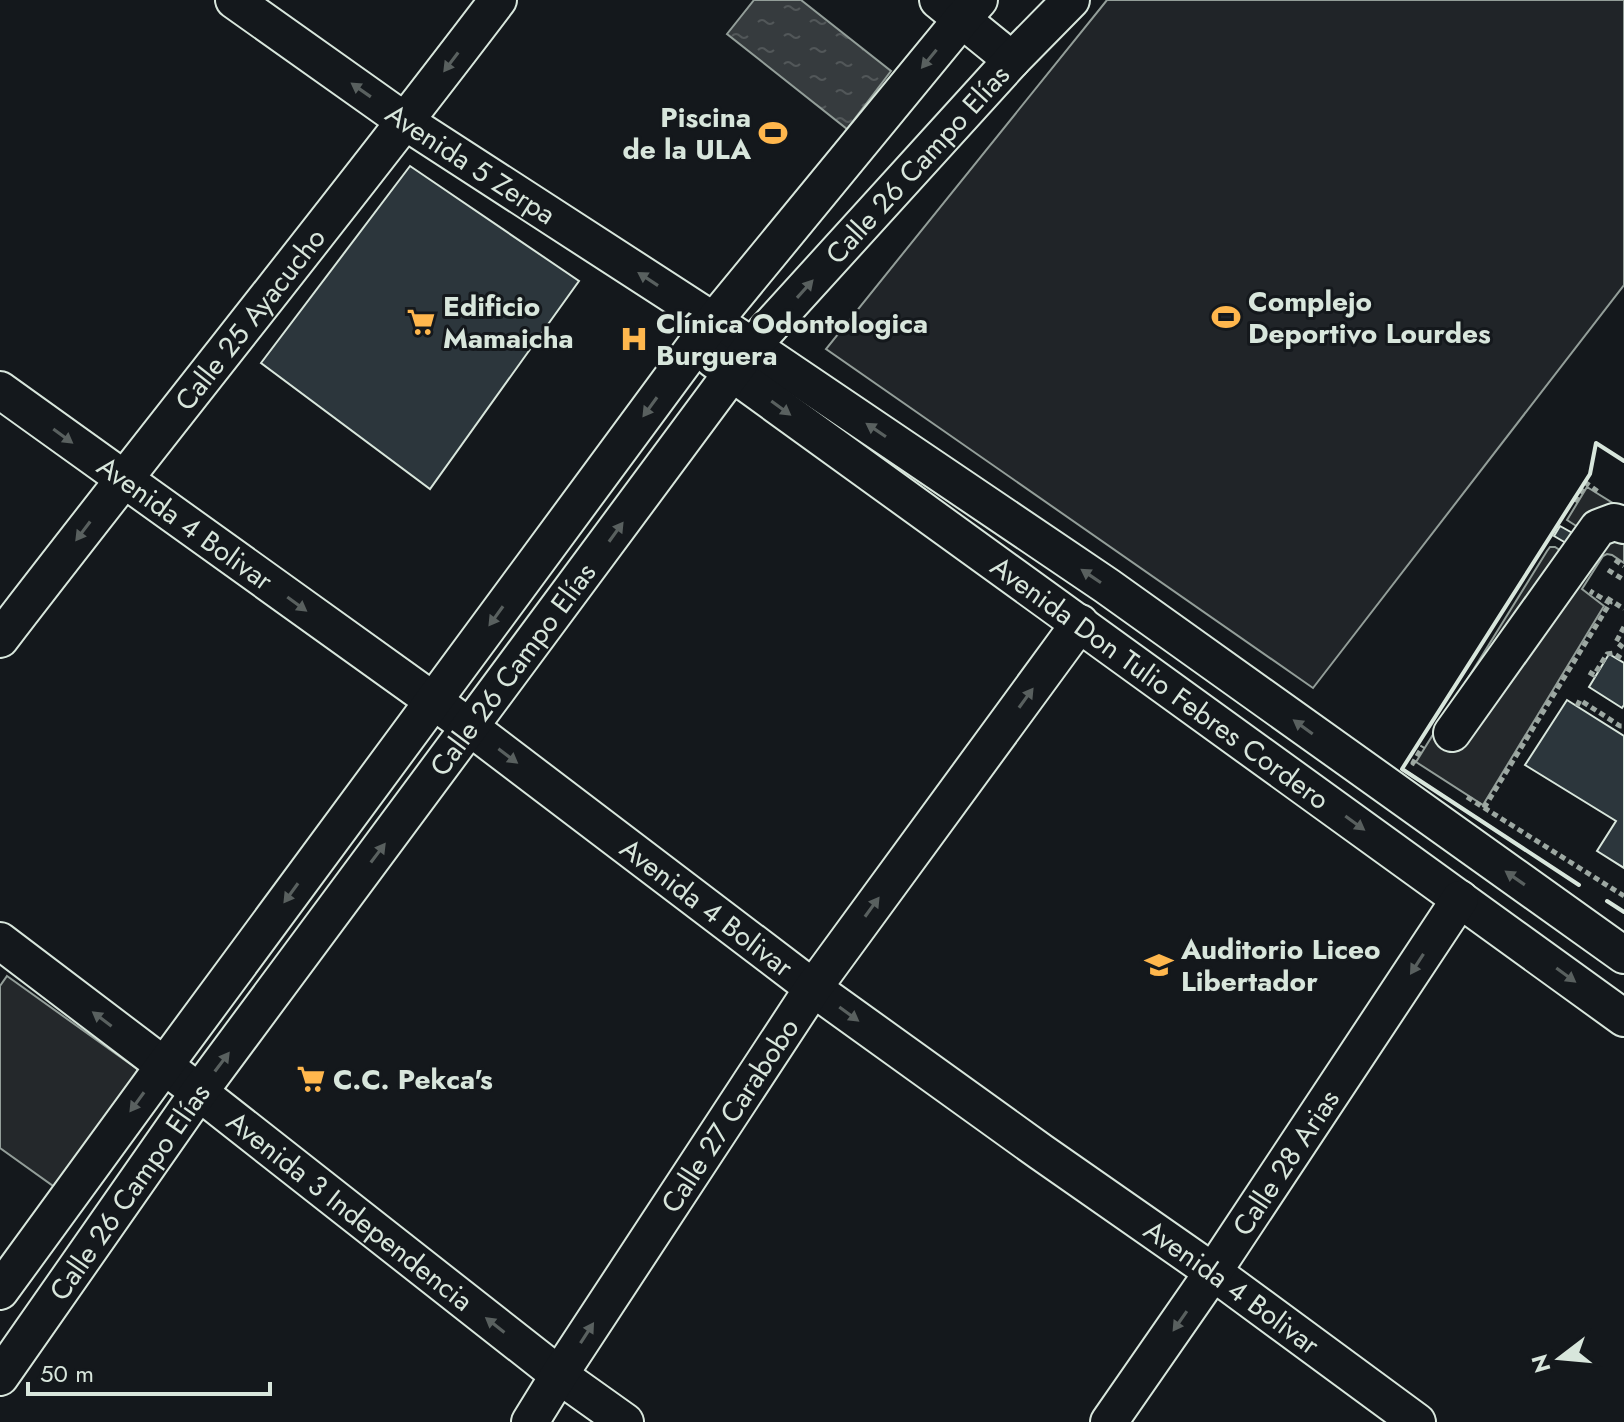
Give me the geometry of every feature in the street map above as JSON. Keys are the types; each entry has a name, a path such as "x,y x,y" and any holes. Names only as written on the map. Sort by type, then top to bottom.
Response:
{"street":[{"name":"Avenida 5 Zerpa","path":"234,0 704,334"},
{"name":"Calle 25 Ayacucho","path":"0,639 122,479 406,122 498,0"},
{"name":"Calle 26 Campo Elías","path":"0,1377 199,1092 743,360 1012,60 1071,0"},
{"name":"Calle 26 Campo Elías","path":"0,1291 704,334 960,6"},
{"path":"960,6 1012,60"},
{"name":"Avenida Don Tulio Febres Cordero","path":"704,334 1107,586 1624,955"},
{"name":"Avenida Don Tulio Febres Cordero","path":"743,360 1080,623 1624,1018"},
{"name":"Avenida 4 Bolivar","path":"0,390 471,728 813,988 1213,1272 1417,1422"},
{"path":"1452,733 1598,528 1614,522 1624,525"},
{"name":"Calle 27 Carabobo","path":"530,1422 813,988 1080,623"},
{"name":"Calle 28 Arias","path":"1109,1422 1213,1272 1460,899"},
{"name":"Avenida 3 Independencia","path":"0,941 199,1092 559,1375 625,1422"}],"path":[{"path":"1484,808 1610,603 1587,589 1624,609"},
{"path":"1624,627 1616,642 1624,648"},
{"path":"1589,672 1594,675 1607,654 1613,653 1624,660"},
{"path":"1577,706 1580,700 1624,726"}],"shaded area":[{"name":"Complejo Deportivo Lourdes","path":"1107,0 1624,0 1624,285 1313,688 826,349"},
{"path":"1587,487 1624,510 1624,563 1612,555 1603,556 1582,589 1604,606 1483,805 1416,762 1547,551 1555,547 1569,556 1584,531 1567,520"},
{"path":"7,976 161,1086 77,1203 0,1148 0,986"}],"water":[{"path":"754,0 801,0 891,71 847,129 727,34"}],"building":[{"name":"Edificio Mamaicha","path":"410,166 579,281 430,489 261,363"},
{"path":"1560,526 1576,535 1573,547 1554,536"},
{"path":"1609,654 1624,663 1622,708 1589,687"},
{"path":"1567,700 1624,736 1624,868 1597,851 1616,821 1525,765"}],"wall":[{"path":"1579,885 1402,769 1590,474 1596,443 1624,461"},
{"path":"1607,901 1624,912"}],"place":[{"name":"Piscina de la ULA","path":"773,133"},
{"name":"Complejo Deportivo Lourdes","path":"1226,317"},
{"name":"Edificio Mamaicha","path":"421,322"},
{"name":"Clínica Odontologica Burguera","path":"634,339"},
{"name":"Auditorio Liceo Libertador","path":"1159,965"},
{"name":"C.C. Pekca's","path":"311,1079"}]}
